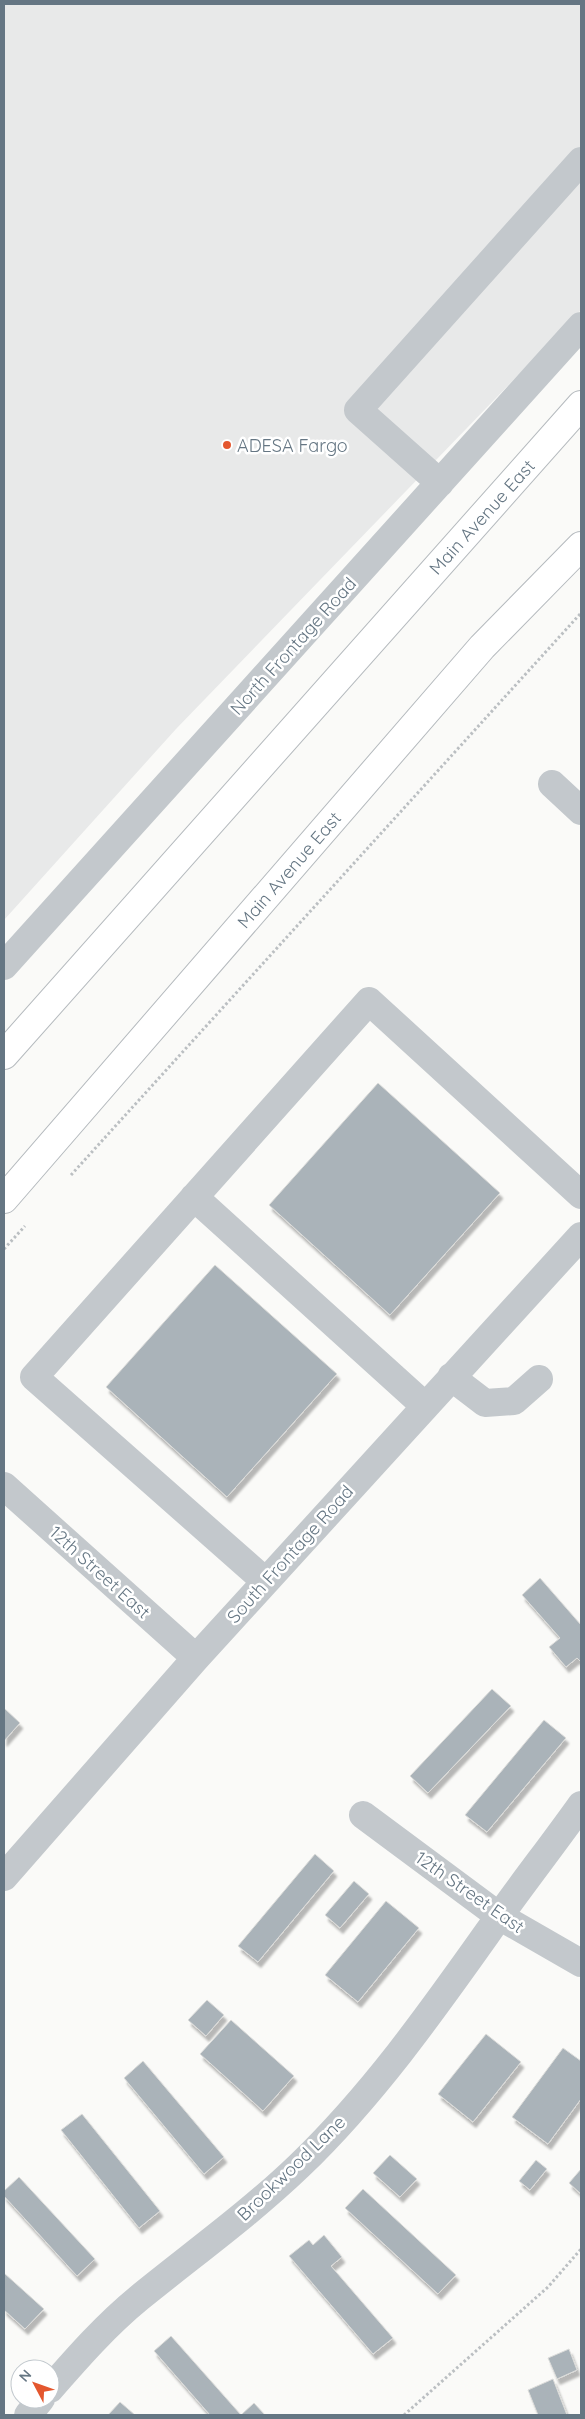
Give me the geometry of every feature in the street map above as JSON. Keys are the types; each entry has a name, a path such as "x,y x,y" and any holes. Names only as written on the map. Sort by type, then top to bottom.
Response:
{"main road":[{"name":"Main Avenue East","path":"4,1056 581,405"},
{"name":"Main Avenue East","path":"4,1199 482,647 581,546"}],"street":[{"path":"440,483 358,410 581,161"},
{"name":"North Frontage Road","path":"4,966 581,326"},
{"path":"552,784 581,810"},
{"path":"265,1581 34,1376 369,1001 581,1195"},
{"path":"194,1197 425,1406"},
{"name":"South Frontage Road","path":"4,1877 265,1581 581,1236"},
{"path":"451,1377 486,1403 514,1401 539,1379"},
{"name":"12th Street East","path":"4,1486 196,1658"},
{"name":"Brookwood Lane","path":"60,2378 92,2341 138,2299 237,2222 300,2165 359,2101 428,2018 499,1916 581,1806"},
{"name":"12th Street East","path":"363,1815 499,1916 581,1964"}],"path":[{"path":"64,1183 581,613"},
{"path":"4,1249 31,1220"},
{"path":"404,2415 548,2287 581,2249"}],"shaded area":[{"name":"ADESA Fargo","path":"4,4 581,4 581,310 176,729 4,920"}],"building":[{"path":"378,1083 500,1193 390,1315 269,1205"},
{"path":"215,1265 337,1374 227,1497 106,1387"},
{"path":"540,1578 581,1625 581,1662 577,1658 566,1667 549,1647 560,1638 522,1595"},
{"path":"492,1689 511,1706 428,1793 410,1776"},
{"path":"4,1708 20,1723 4,1741"},
{"path":"544,1720 566,1738 487,1832 465,1815"},
{"path":"315,1854 334,1871 258,1962 238,1946"},
{"path":"354,1881 369,1894 340,1928 325,1915"},
{"path":"386,1901 419,1928 358,2002 325,1975"},
{"path":"207,2000 224,2015 206,2036 188,2020"},
{"path":"231,2020 294,2076 263,2111 200,2054"},
{"path":"486,2034 521,2062 473,2122 438,2094"},
{"path":"563,2048 581,2061 581,2099 548,2144 512,2117"},
{"path":"143,2061 224,2157 204,2174 124,2078"},
{"path":"82,2114 160,2211 139,2228 61,2130"},
{"path":"390,2155 417,2179 400,2197 373,2173"},
{"path":"536,2160 547,2169 530,2190 519,2181"},
{"path":"581,2169 581,2194 569,2183"},
{"path":"19,2177 95,2259 77,2276 4,2196 4,2191"},
{"path":"363,2189 456,2275 438,2294 345,2208"},
{"path":"324,2235 342,2257 331,2266 393,2338 373,2354 289,2256 309,2240 313,2245"},
{"path":"4,2273 44,2309 25,2329 4,2310"},
{"path":"171,2336 241,2415 210,2415 154,2351"},
{"path":"569,2349 577,2370 557,2379 548,2358"},
{"path":"553,2379 567,2415 538,2415 528,2390"},
{"path":"120,2402 135,2415 108,2415"},
{"path":"254,2403 265,2415 242,2414"}],"place":[{"name":"ADESA Fargo","path":"227,445"}]}
